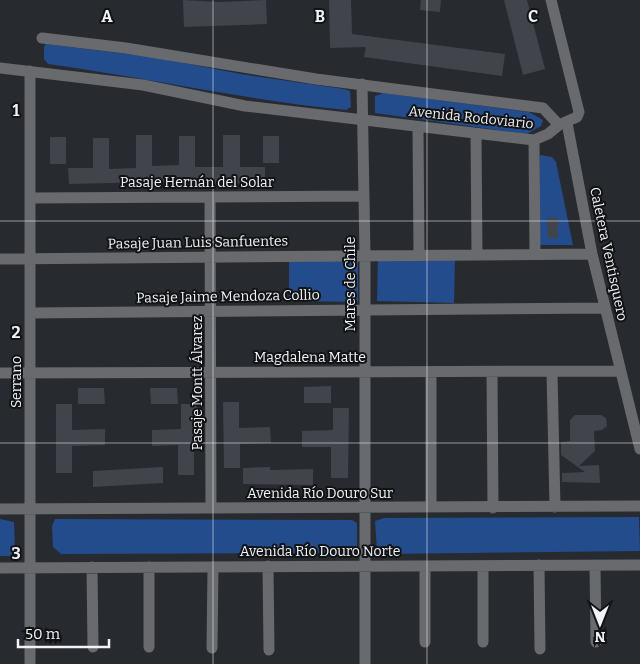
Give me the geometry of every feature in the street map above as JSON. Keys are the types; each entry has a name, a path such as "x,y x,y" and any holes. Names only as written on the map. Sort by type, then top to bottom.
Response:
{"street":[{"path":"551,0 579,112 577,117 563,124"},
{"name":"Avenida Rodoviario","path":"0,68 128,83 232,104 534,140 548,134 563,124 543,108 253,70 126,48 42,38"},
{"name":"Serrano","path":"30,71 30,664"},
{"name":"Mares de Chile","path":"362,84 365,255 365,664"},
{"name":"Caletera Ventisquero","path":"563,124 592,254 640,450"},
{"path":"418,127 419,254"},
{"path":"476,134 477,254"},
{"path":"534,140 535,254"},
{"name":"Pasaje Hernán del Solar","path":"30,198 364,196"},
{"name":"Pasaje Montt Álvarez","path":"210,197 212,311 211,508"},
{"name":"Pasaje Juan Luis Sanfuentes","path":"0,259 592,254"},
{"name":"Pasaje Jaime Mendoza Collio","path":"30,312 605,308"},
{"name":"Magdalena Matte","path":"0,373 620,371"},
{"path":"431,372 431,507"},
{"path":"492,372 493,508"},
{"path":"552,372 555,507"},
{"name":"Avenida Río Douro Sur","path":"0,509 640,506"},
{"path":"539,565 540,649"},
{"path":"595,565 596,642"},
{"name":"Avenida Río Douro Norte","path":"0,568 640,565"},
{"path":"268,566 269,650"},
{"path":"425,566 426,642"},
{"path":"483,566 483,642"},
{"path":"92,567 93,647"},
{"path":"149,567 149,647"},
{"path":"212,648 213,567"}],"shaded area":[{"path":"46,44 153,57 241,74 344,89 350,91 351,107 346,110 271,101 48,64 44,59 44,47"},
{"path":"384,93 529,112 543,120 541,126 527,134 375,113 375,96"},
{"path":"540,155 552,157 556,162 573,245 539,245"},
{"path":"378,257 455,259 454,303 377,301"},
{"path":"289,258 358,259 358,302 289,301"},
{"path":"639,517 640,551 380,554 377,550 375,521 384,518"},
{"path":"0,519 14,522 15,549 10,556 0,556"},
{"path":"55,519 352,520 357,523 357,553 61,554 53,547 52,526"}],"building":[{"path":"183,0 220,2 266,0 267,24 184,27"},
{"path":"329,0 351,0 352,34 505,54 502,76 364,57 366,47 330,48"},
{"path":"421,0 441,0 440,12 420,10"},
{"path":"504,0 527,0 545,69 523,75"},
{"path":"136,135 152,135 152,166 179,165 179,136 195,136 195,167 223,167 223,135 240,135 240,167 265,167 265,183 196,184 196,181 69,184 68,168 93,168 93,138 109,138 109,169 136,168"},
{"path":"263,136 279,136 279,163 263,163"},
{"path":"50,137 66,137 66,164 50,164"},
{"path":"547,218 558,218 558,238 548,238"},
{"path":"331,386 331,403 304,403 304,387"},
{"path":"78,388 104,388 105,404 78,404"},
{"path":"150,388 177,388 178,404 151,404"},
{"path":"223,402 239,402 239,428 270,427 271,443 240,444 240,468 224,468"},
{"path":"56,404 72,404 72,430 105,429 105,445 72,446 72,473 56,473"},
{"path":"181,404 197,404 197,431 194,431 194,475 178,475 178,445 152,446 152,430 181,429"},
{"path":"333,408 349,408 348,478 331,478 331,447 302,447 302,431 333,430"},
{"path":"575,415 601,415 606,418 607,426 602,430 594,431 595,451 579,466 599,465 600,483 562,482 562,473 585,472 561,455 561,442 570,441 570,420"},
{"path":"163,467 163,483 93,487 93,471"},
{"path":"270,467 270,470 313,469 313,485 243,484 243,468"}]}
